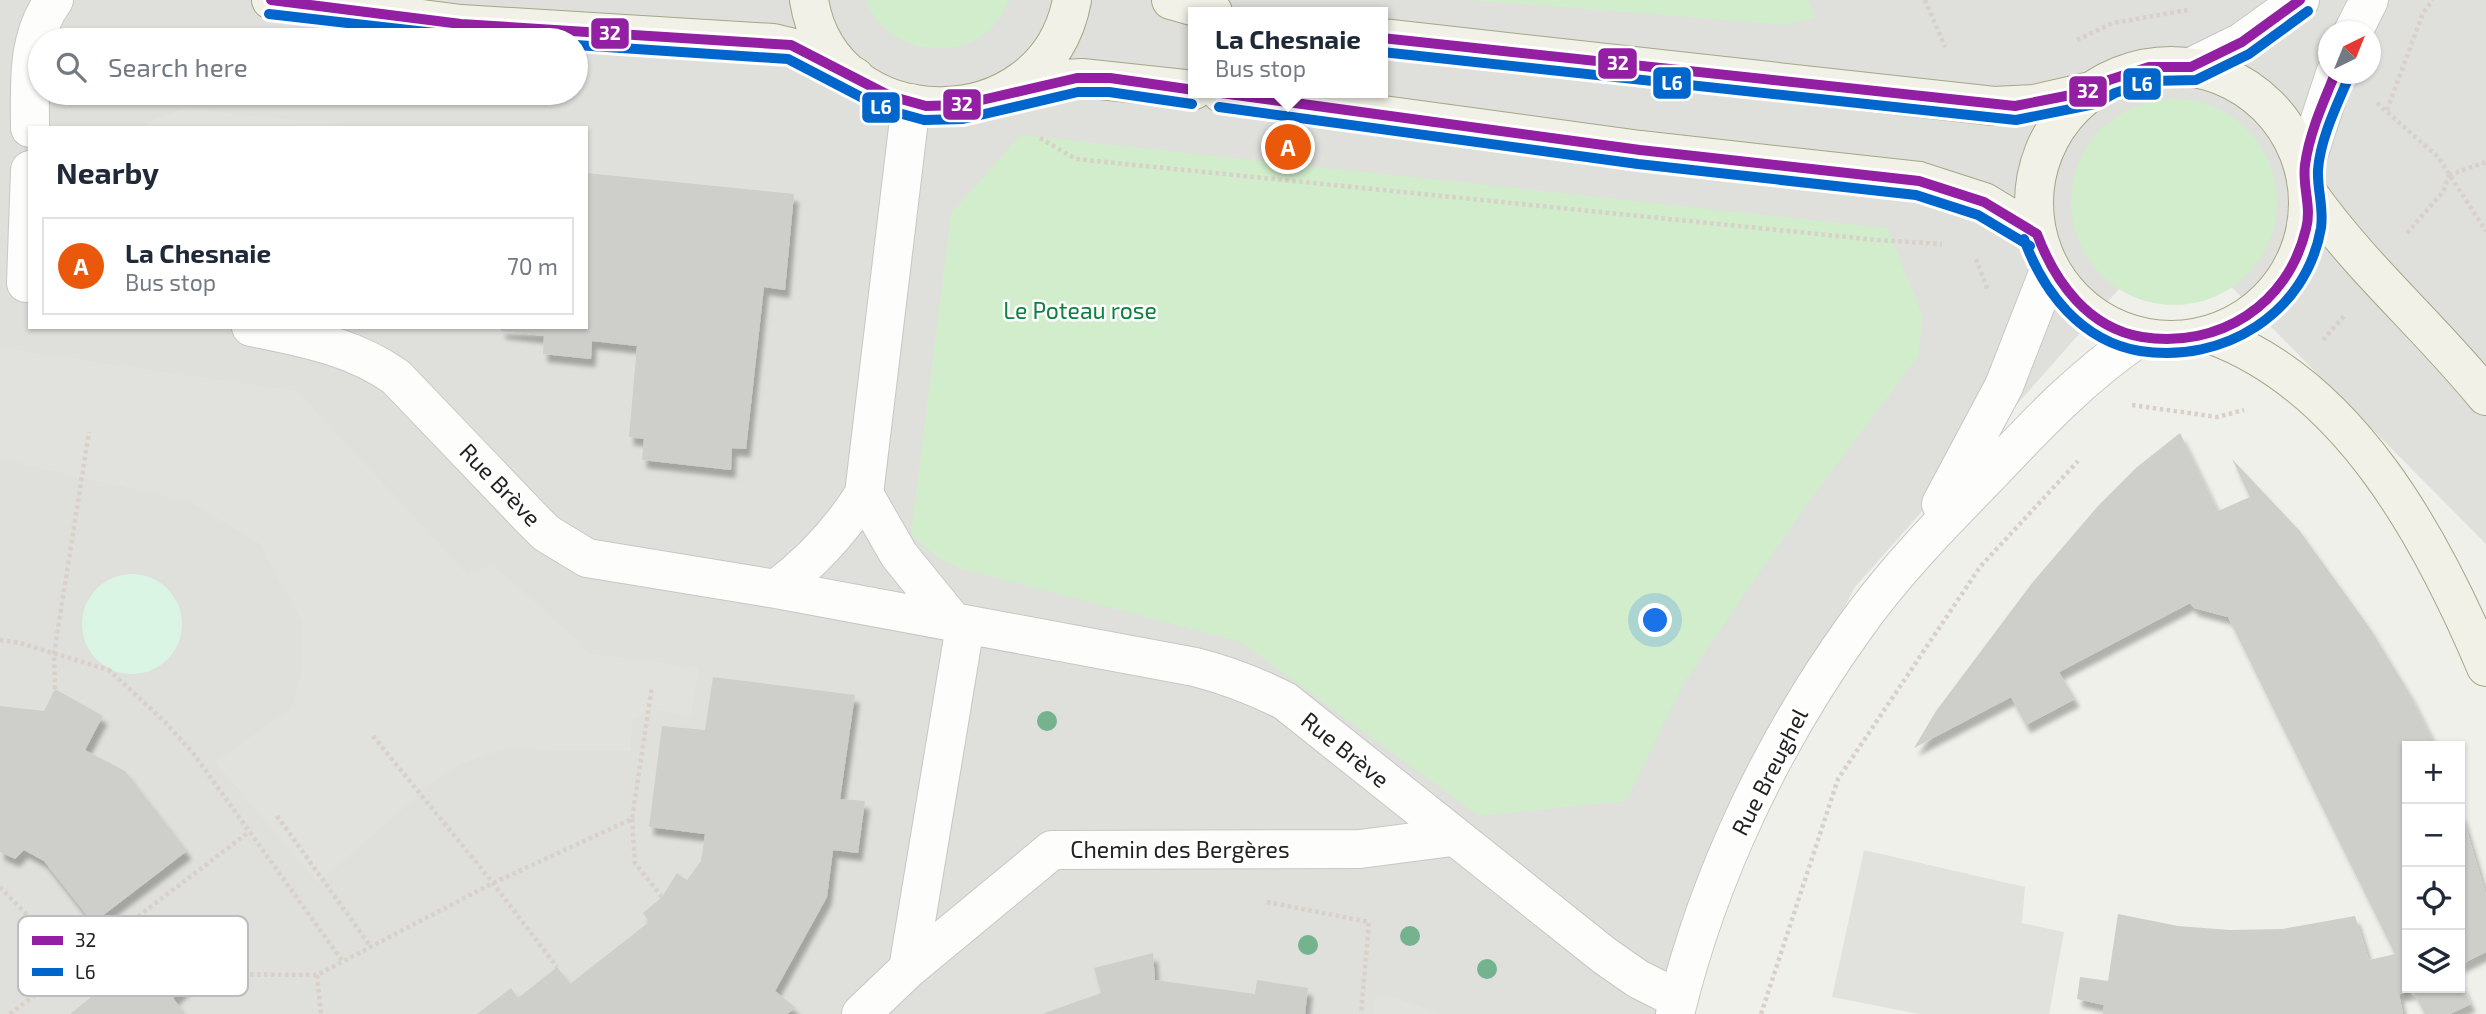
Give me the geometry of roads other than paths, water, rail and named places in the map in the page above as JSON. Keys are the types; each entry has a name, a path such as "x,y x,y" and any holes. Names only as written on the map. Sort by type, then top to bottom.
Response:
{"main road":[{"path":"271,0 475,25 525,28"},
{"path":"809,0 826,44 855,77"},
{"path":"986,99 1011,88 1042,61 1064,27 1072,0"},
{"path":"1171,0 1196,7"},
{"path":"588,32 773,43 814,53 890,98 945,107 1063,79 1082,78 1188,89"},
{"path":"1388,39 1994,106 2034,104 2091,92"},
{"path":"1258,98 1640,150 1919,181 1984,202 2044,251 2073,300 2088,312 2121,331 2140,337 2176,341 2212,335 2246,319 2274,295 2295,265 2306,230 2306,181 2297,146 2271,108 2234,81 2190,67 2149,67 2109,80 2091,92 2061,120 2043,154 2034,194 2044,251"},
{"path":"2306,181 2345,244 2428,329 2486,396"},
{"path":"2212,335 2256,353 2289,376 2351,438 2405,510 2446,582 2486,667"}],"street":[{"path":"38,28 54,0"},
{"path":"2190,67 2242,42 2300,0"},
{"path":"2358,21 2369,0"},
{"path":"2306,181 2332,84"},
{"path":"776,589 829,544 864,494 911,103"},
{"path":"30,105 30,126"},
{"path":"19,282 28,190"},
{"name":"Rue Breughel","path":"1912,554 1991,414 2024,343 2044,251"},
{"name":"Rue Brève","path":"261,329 317,340 373,361 396,377 546,533 587,558 776,589 1195,667 1230,675 1258,687 1284,701 1452,837 1605,956 1676,1006"},
{"name":"Rue Breughel","path":"1676,1006 1714,889 1741,827 1780,747 1855,626 1912,554 2060,400 2104,362 2140,337"},
{"path":"864,494 900,555 960,625 908,969"},
{"name":"Chemin des Bergères","path":"861,1014 908,969 1052,850 1360,849 1452,837"}],"place":[{"name":"La Chesnaie","path":"1288,147"}],"park label":[{"name":"Le Poteau rose","path":"1080,311"}]}
